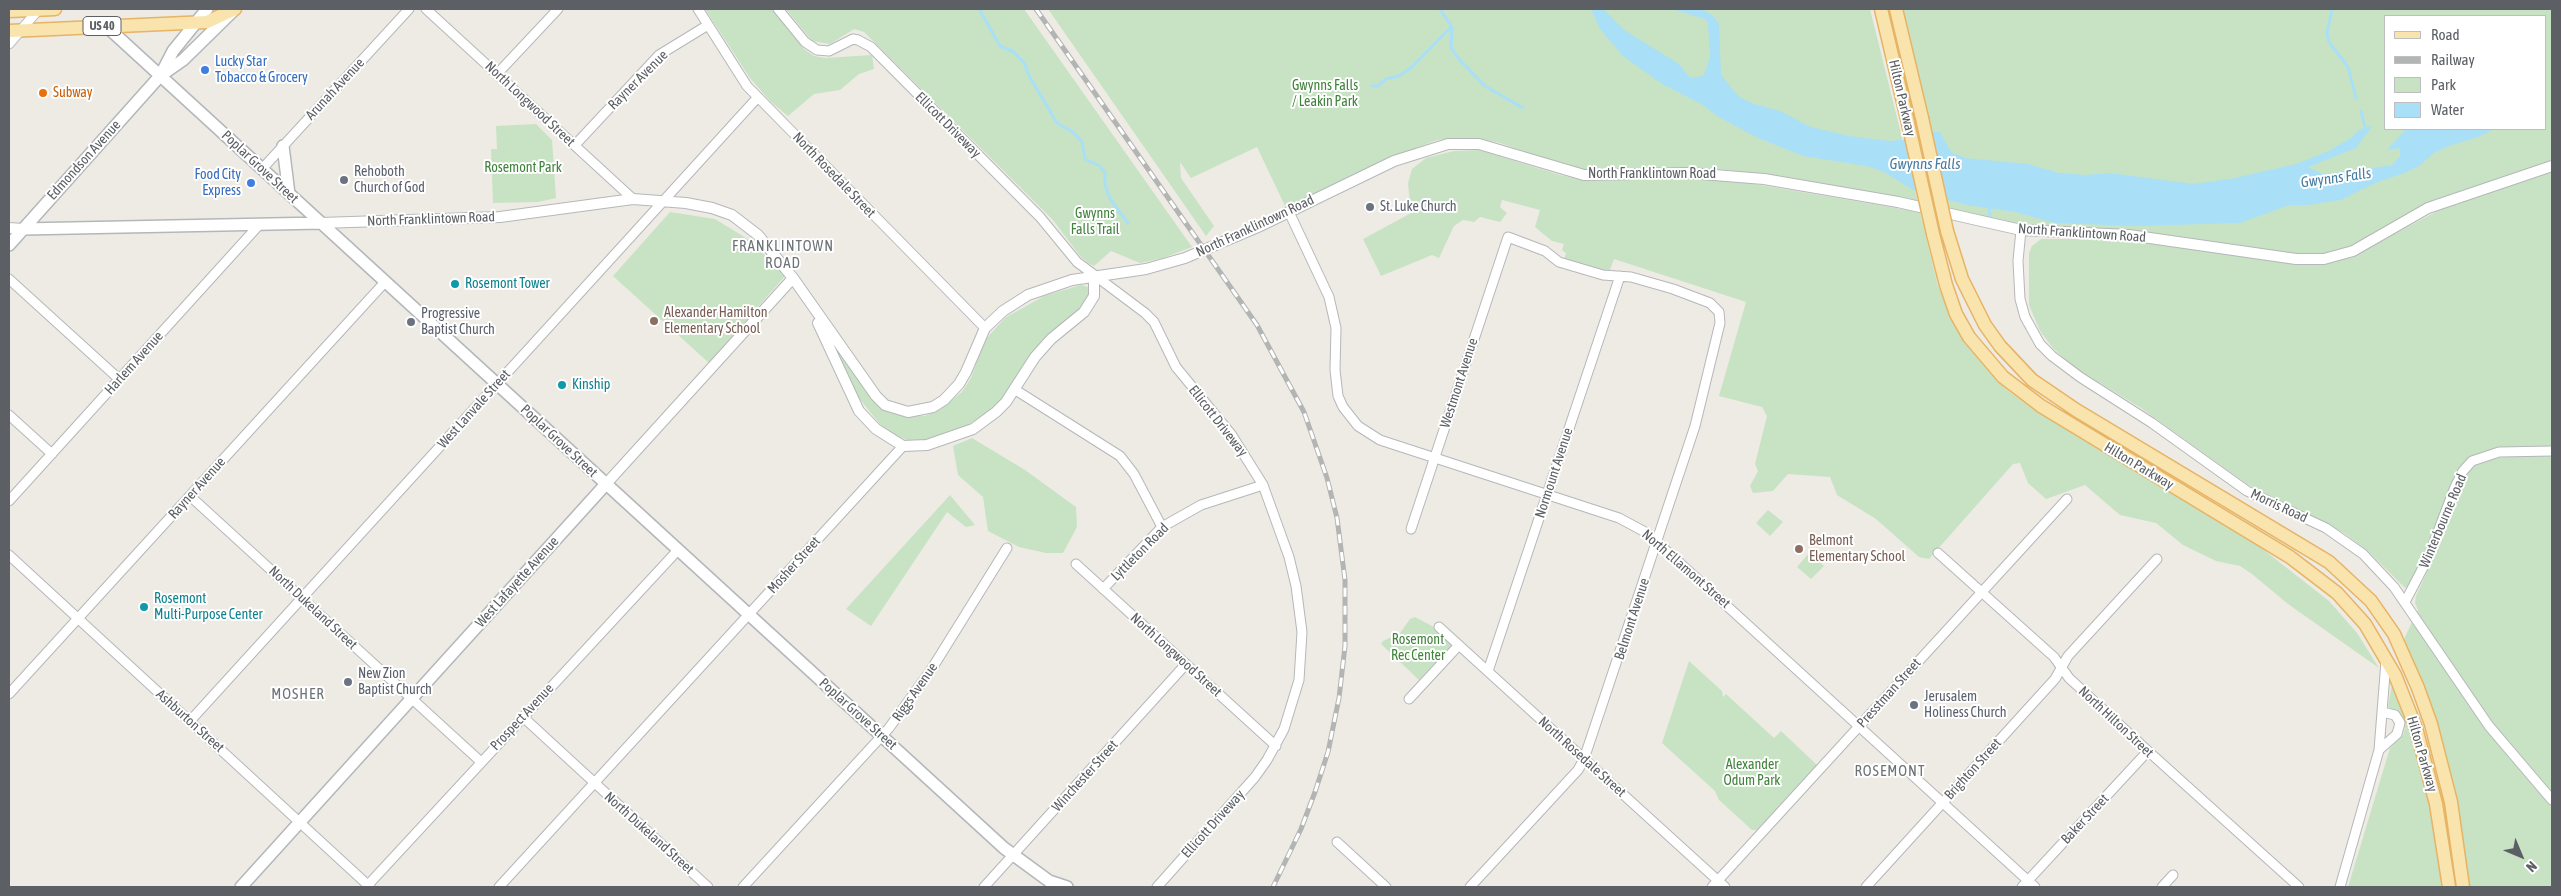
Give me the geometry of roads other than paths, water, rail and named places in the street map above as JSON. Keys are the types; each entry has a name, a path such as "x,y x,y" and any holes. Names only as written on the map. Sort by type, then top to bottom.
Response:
{"main road":[{"path":"9,11 55,9"},
{"name":"Edmondson Avenue","path":"9,245 160,76 174,51 207,9"},
{"name":"Edmondson Avenue","path":"160,76 183,60 235,9"},
{"name":"US 40","path":"15,31 207,22 235,9"},
{"name":"Hilton Parkway","path":"1881,9 1946,285 1956,314 1969,337 2003,377 2041,406 2290,556 2337,593 2365,624 2385,655 2404,694 2428,767 2449,887"},
{"name":"Hilton Parkway","path":"1896,9 1947,231 1962,280 1981,318 2000,346 2032,380 2076,410 2329,562 2371,601 2394,634 2418,688 2430,724 2451,802 2463,887"},
{"name":"Poplar Grove Street","path":"106,26 1012,856 1051,884 1066,887"},
{"path":"283,146 289,194"},
{"name":"North Franklintown Road","path":"23,229 321,223"},
{"name":"West Lafayette Avenue","path":"241,887 606,484"}],"street":[{"path":"9,44 15,31 39,9"},
{"name":"Arunah Avenue","path":"262,169 409,9"},
{"name":"North Longwood Street","path":"426,9 633,199"},
{"path":"497,74 558,9"},
{"name":"North Rosedale Street","path":"698,9 747,86 984,328"},
{"name":"Ellicott Driveway","path":"778,9 805,42 817,50 829,51 853,39 871,47 1036,212 1077,262 1135,304 1154,322 1176,367 1231,434 1262,485 1291,567 1302,632 1299,680 1291,711 1276,746 1255,778 1157,887"},
{"name":"Rayner Avenue","path":"574,145 659,55 708,25"},
{"name":"West Lanvale Street","path":"190,721 758,97"},
{"name":"North Franklintown Road","path":"321,223 500,217 633,199 712,208 732,215 758,235 793,278 876,396 890,407 908,412 933,408 952,392 966,372 984,328 1003,311 1028,295 1072,280 1166,265 1218,245 1394,160 1431,147 1461,142 1479,144 1584,175 1689,173 1764,179 1898,202 2021,230 2129,235 2296,259 2324,259 2353,251 2408,218 2448,200 2552,166"},
{"name":"North Ellamont Street","path":"1289,212 1329,297 1333,313 1336,382 1343,407 1358,426 1380,440 1619,518 1647,533 1858,727 1943,802 2025,884 2035,887"},
{"name":"Harlem Avenue","path":"9,501 259,225"},
{"name":"North Franklintown Road","path":"9,228 23,229"},
{"name":"Morris Road","path":"2021,230 2018,269 2020,299 2031,330 2052,356 2247,491 2326,528 2380,569 2405,602 2489,726 2552,800"},
{"name":"Westmont Avenue","path":"1411,529 1508,237 1545,251 1558,262 1603,275 1620,276"},
{"path":"903,446 927,445 973,429 996,412 1035,357 1090,304 1096,289 1094,276"},
{"name":"Belmont Avenue","path":"1470,887 1578,770 1584,759 1695,426 1720,323 1720,312 1710,303 1673,289 1620,276"},
{"name":"Normount Avenue","path":"1488,671 1620,276"},
{"path":"9,278 119,379"},
{"name":"West Lafayette Avenue","path":"606,484 793,278"},
{"name":"Rayner Avenue","path":"9,694 385,282"},
{"name":"North Franklintown Road","path":"810,304 829,350 859,410 876,429 903,446"},
{"path":"1014,389 1120,456 1134,474 1162,527"},
{"path":"9,415 52,454"},
{"name":"Mosher Street","path":"499,887 903,446"},
{"name":"Winterbourne Road","path":"2405,602 2428,558 2455,487 2463,471 2472,461 2499,452 2552,451"},
{"name":"Lyttleton Road","path":"1103,589 1162,527 1201,505 1262,485"},
{"name":"North Dukeland Street","path":"190,496 480,761"},
{"name":"Presstman Street","path":"1718,885 1858,727 2067,499"},
{"name":"Riggs Avenue","path":"742,887 882,736 930,670 1007,548"},
{"name":"Prospect Avenue","path":"369,886 480,761 678,550"},
{"name":"North Hilton Street","path":"1938,553 2054,657 2069,678 2299,887"},
{"name":"Ashburton Street","path":"9,555 369,886"},
{"name":"Brighton Street","path":"1866,887 2055,679 2068,656 2157,559"},
{"name":"North Longwood Street","path":"1076,564 1276,746"},
{"name":"North Rosedale Street","path":"1439,627 1584,759 1718,885"},
{"path":"1409,699 1459,645"},
{"path":"2340,887 2379,750 2386,677 2385,655"},
{"name":"Winchester Street","path":"984,887 1186,664"},
{"path":"2379,750 2397,734 2400,724 2395,715 2382,712"},
{"name":"North Dukeland Street","path":"523,717 708,887"},
{"name":"Baker Street","path":"2025,884 2148,751"},
{"path":"1337,842 1386,887"},
{"path":"2162,887 2173,875"}],"water":[{"name":"Gwynns Falls","path":"1591,9 1603,9 1624,30 1679,64 1690,78 1703,76 1710,57 1708,23 1705,19 1672,9 1699,9 1706,11 1719,24 1721,75 1738,96 1751,103 1780,111 1811,127 1849,136 1889,141 1912,139 1931,132 1940,132 1951,152 1965,158 2028,164 2059,173 2085,175 2110,173 2193,184 2230,179 2296,164 2344,145 2359,130 2373,125 2356,148 2308,167 2322,174 2392,165 2400,156 2400,148 2387,150 2405,130 2492,130 2478,137 2449,146 2434,153 2419,166 2407,172 2375,183 2341,200 2307,205 2289,205 2240,223 2137,226 2055,223 2015,212 1967,205 1913,190 1884,172 1867,166 1803,156 1758,138 1717,116 1703,105 1662,84 1623,56 1600,29"}],"waterway":[{"path":"979,9 1000,46 1014,52 1025,64 1028,74 1057,123 1073,132 1082,142 1085,159 1100,166 1105,173 1105,185 1110,199 1128,223"},
{"path":"1440,9 1452,27 1451,48 1459,59 1485,86 1523,108"},
{"path":"2332,9 2327,33 2329,42 2348,67 2356,98"},
{"path":"1372,86 1378,86 1386,79 1399,76 1412,67 1451,27"},
{"path":"2361,111 2366,131"},
{"path":"2333,150 2350,140"},
{"path":"1989,206 1990,216"}],"railway":[{"path":"1036,9 1257,325 1304,412 1327,478 1337,518 1345,580 1345,646 1339,698 1328,752 1315,792 1301,829 1273,887"}],"place":[{"name":"Lucky Star Tobacco & Grocery","path":"205,70"},
{"name":"Subway","path":"43,93"},
{"name":"Rehoboth Church of God","path":"344,180"},
{"name":"Food City Express","path":"251,183"},
{"name":"St. Luke Church","path":"1370,207"},
{"name":"Rosemont Tower","path":"455,284"},
{"name":"Alexander Hamilton Elementary School","path":"654,321"},
{"name":"Progressive Baptist Church","path":"411,322"},
{"name":"Kinship","path":"562,385"},
{"name":"Belmont Elementary School","path":"1799,549"},
{"name":"Rosemont Multi-Purpose Center","path":"144,607"},
{"name":"New Zion Baptist Church","path":"348,682"},
{"name":"Jerusalem Holiness Church","path":"1914,705"}],"district":[{"name":"FRANKLINTOWN ROAD","path":"783,254"},
{"name":"MOSHER","path":"298,694"},
{"name":"ROSEMONT","path":"1890,771"}],"park label":[{"name":"Gwynns Falls / Leakin Park","path":"1325,94"},
{"name":"Rosemont Park","path":"523,168"},
{"name":"Gwynns Falls Trail","path":"1095,222"},
{"name":"Rosemont Rec Center","path":"1418,648"},
{"name":"Alexander Odum Park","path":"1752,774"}]}
